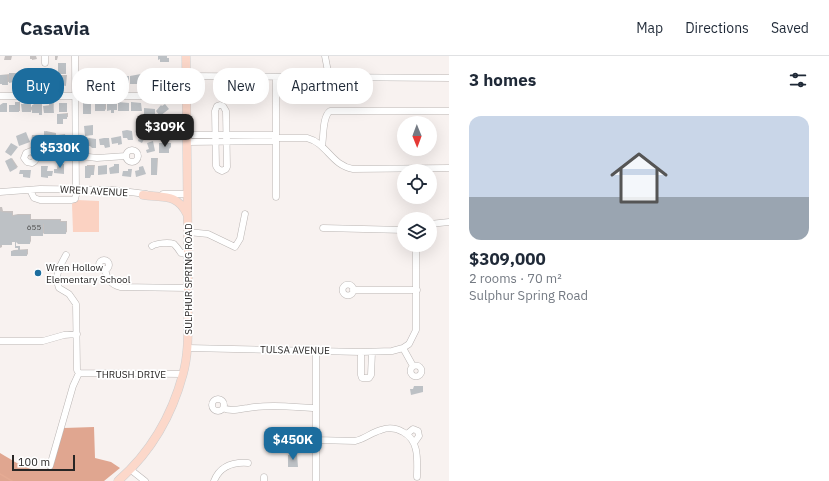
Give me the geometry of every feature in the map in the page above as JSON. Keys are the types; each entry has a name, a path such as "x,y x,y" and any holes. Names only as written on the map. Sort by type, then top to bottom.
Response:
{"main road":[{"name":"SULPHUR SPRING ROAD","path":"186,56 186,68"},
{"name":"SULPHUR SPRING ROAD","path":"118,481 130,470 147,450 162,426 174,402 183,374 188,348 186,104"},
{"path":"144,194 174,199 184,208 188,216"}],"street":[{"path":"45,56 45,63"},
{"path":"75,56 75,68"},
{"path":"325,56 327,68"},
{"path":"205,76 276,77 276,197"},
{"path":"373,77 449,78"},
{"path":"0,96 72,96"},
{"path":"30,190 34,198 40,200 75,199 75,104"},
{"path":"220,105 223,106 226,111 226,134 227,166 226,169 222,171 216,166 215,142 215,111 217,106 220,105"},
{"path":"322,146 325,117 330,111 449,111"},
{"path":"187,138 215,134 273,135 276,138 308,138 322,146 334,160 343,167 449,168"},
{"path":"187,138 226,142 273,141 276,138"},
{"path":"36,155 54,153 97,158 126,156"},
{"name":"WREN AVENUE","path":"0,192 30,190 114,190 144,194 187,194"},
{"path":"188,232 208,234 235,247 240,239 245,214"},
{"path":"437,223 449,222"},
{"path":"322,228 397,230"},
{"path":"152,246 156,244 173,244 181,253 188,253"},
{"path":"413,366 403,348 409,344 416,330 416,252"},
{"path":"50,466 73,386 79,373 77,370 76,304 69,294 59,288 57,279 59,268 66,255"},
{"path":"105,269 106,278 112,284 120,287 188,288"},
{"path":"353,290 417,290"},
{"path":"0,341 43,341 64,335 77,334"},
{"name":"TULSA AVENUE","path":"188,348 361,352 392,351 403,348"},
{"path":"316,350 316,481"},
{"path":"361,352 362,378 368,378 372,375 372,352"},
{"name":"THRUSH DRIVE","path":"79,373 183,374"},
{"path":"223,408 227,410 236,410 259,406 315,408"},
{"path":"316,440 360,440 376,431 384,429 398,430 406,434 414,443 417,451 417,477"},
{"path":"406,434 413,429 418,431 419,436 414,443"},
{"path":"214,481 219,472 229,465 240,462 248,463"},
{"path":"130,470 145,481"}],"shaded area":[{"path":"77,200 99,201 99,232 73,232 72,204"},
{"path":"94,427 95,458 111,462 120,468 104,481 0,481 0,453 33,470 46,469 53,466 64,428"}],"building":[{"path":"158,56 167,56 167,58 169,58 169,62 160,62 160,59 158,60"},
{"path":"58,63 66,63 66,74 64,74 64,68 58,68"},
{"path":"9,73 12,73 12,82 9,83"},
{"path":"0,75 7,75 8,85 0,84"},
{"path":"137,75 137,84 130,84 130,76"},
{"path":"64,76 66,76 66,86 64,86"},
{"path":"131,102 141,104 142,111 131,111"},
{"path":"7,103 7,112 0,112 0,105"},
{"path":"67,103 67,112 59,112 59,104"},
{"path":"19,104 19,112 9,112 9,105"},
{"path":"21,104 31,104 31,112 22,112"},
{"path":"41,104 42,115 39,115 39,113 32,113 32,105"},
{"path":"49,104 53,104 54,113 44,113 43,106 49,106"},
{"path":"83,104 91,104 91,114 83,114"},
{"path":"95,104 105,104 105,111 95,111"},
{"path":"107,104 117,104 117,110 114,110 114,113 111,113 111,110 107,111"},
{"path":"118,104 129,104 129,111 118,111"},
{"path":"165,104 169,109 160,116 156,111 161,105 162,106"},
{"path":"144,108 155,109 155,116 144,117"},
{"path":"57,114 67,114 67,119 63,119 63,124 57,124"},
{"path":"93,125 93,135 85,136 84,126"},
{"path":"140,129 145,132 144,133 146,135 142,143 138,141 139,138 136,135"},
{"path":"163,129 171,129 171,133 168,133 168,138 163,138"},
{"path":"44,131 56,134 55,145 44,141"},
{"path":"122,131 132,131 133,140 123,138"},
{"path":"26,132 30,142 19,146 16,136"},
{"path":"65,134 67,145 58,144 58,135"},
{"path":"32,135 39,135 39,138 42,139 42,143 31,142"},
{"path":"121,136 122,144 112,144 111,138"},
{"path":"109,138 110,147 105,148 104,145 100,145 99,139"},
{"path":"86,139 96,139 96,148 86,146"},
{"path":"153,141 155,151 147,153 146,150 149,149 147,143"},
{"path":"11,143 18,147 11,156 5,152"},
{"path":"159,143 171,143 169,153 159,153"},
{"path":"11,158 17,168 10,172 5,161"},
{"path":"151,158 157,158 157,175 151,175"},
{"path":"58,163 64,164 64,174 54,173 54,169 57,169"},
{"path":"114,164 119,164 119,173 110,174 109,168 114,166"},
{"path":"107,165 107,174 98,175 98,166"},
{"path":"41,166 48,166 47,171 53,171 52,176 48,176 48,178 41,177"},
{"path":"85,166 94,166 94,175 91,175 90,178 85,178"},
{"path":"143,166 146,174 136,177 135,171 139,170 139,167"},
{"path":"128,169 132,169 131,177 122,176 123,171 128,171"},
{"path":"20,170 31,170 30,178 23,177 23,174 19,174"},
{"path":"0,211 12,213 12,216 30,215 30,220 60,220 60,222 66,222 66,234 44,234 43,224 43,236 30,236 30,244 18,244 16,242 16,246 20,246 20,250 27,250 27,256 11,256 11,251 18,250 18,248 15,248 15,242 12,242 12,245 0,246"},
{"path":"414,386 423,386 423,392 411,395 410,389 413,389"},
{"path":"297,454 298,467 288,467 288,455"}],"waterway":[{"path":"0,474 12,481"}],"place":[{"name":"Wren Hollow Elementary School","path":"38,273"}]}
